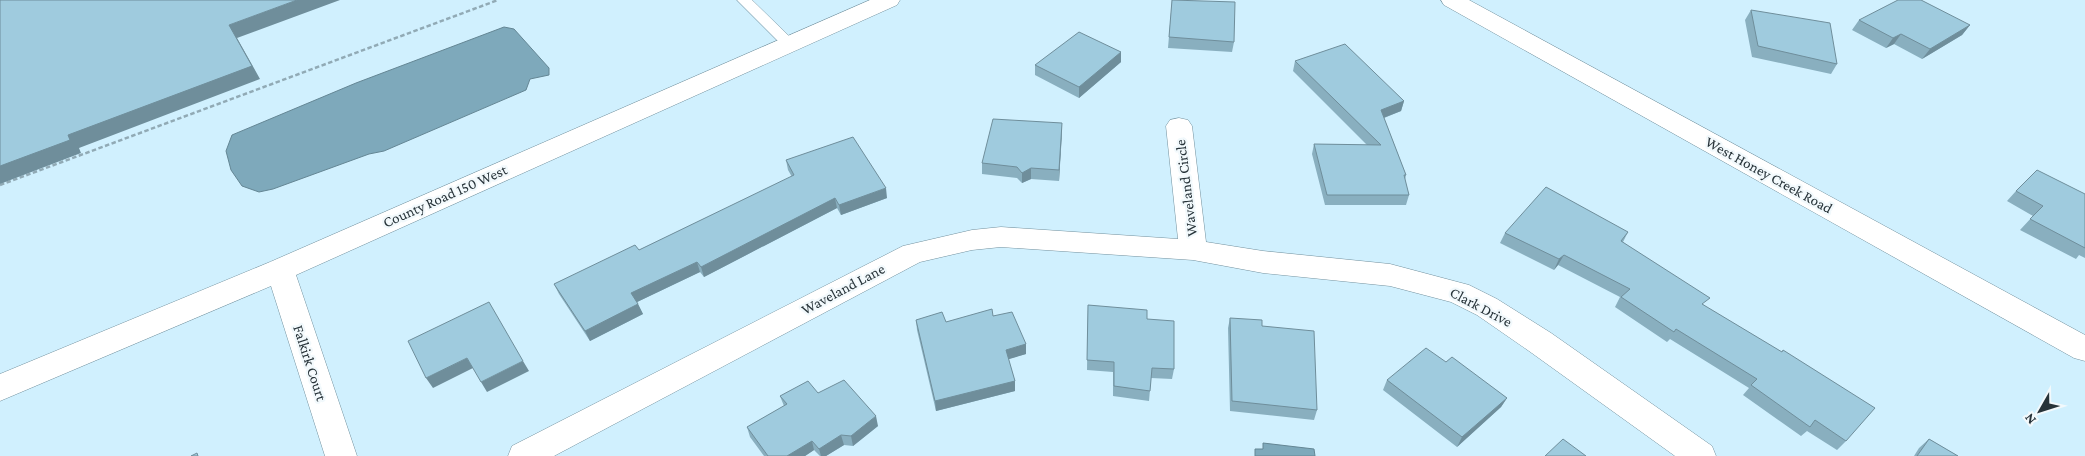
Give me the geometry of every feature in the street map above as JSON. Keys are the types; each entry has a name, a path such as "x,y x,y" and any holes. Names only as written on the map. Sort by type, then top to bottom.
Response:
{"street":[{"name":"County Road 150 West","path":"0,388 280,270 889,0"},
{"name":"West Honey Creek Road","path":"1452,0 2085,349"},
{"name":"Waveland Circle","path":"1179,126 1193,250"},
{"name":"Waveland Lane","path":"524,456 913,252 1001,237 1193,250"},
{"name":"Clark Drive","path":"1193,250 1263,262 1390,275 1459,293 1487,307 1540,342 1700,456"},
{"name":"Falkirk Court","path":"280,270 341,456"}],"lane":[{"path":"744,0 789,44"}],"path":[{"path":"0,185 498,0"}],"water":[{"path":"504,27 514,29 549,68 549,75 530,79 526,90 384,151 369,154 273,189 259,192 242,186 231,170 226,151 232,135 356,83"},
{"path":"1263,443 1314,449 1315,456 1255,456 1255,449 1263,449"}],"building":[{"path":"0,0 297,0 229,25 252,66 68,135 70,140 0,166"},
{"path":"1172,0 1235,2 1234,42 1169,37"},
{"path":"1898,0 1921,0 1970,25 1930,49 1901,34 1893,38 1859,20"},
{"path":"1751,10 1830,23 1837,64 1758,46"},
{"path":"1079,32 1121,52 1079,87 1035,65"},
{"path":"1345,44 1404,101 1381,110 1406,175 1404,175 1409,195 1327,195 1314,144 1381,145 1295,61"},
{"path":"993,119 1062,123 1059,170 1031,168 1022,173 1017,167 982,163"},
{"path":"853,137 886,188 839,205 835,198 701,267 697,262 631,293 638,304 585,331 554,284 635,245 639,250 794,175 786,160"},
{"path":"2037,170 2085,194 2085,248 2030,219 2043,206 2016,191"},
{"path":"1546,187 1628,232 1621,241 1710,298 1702,304 1782,352 1783,350 1875,408 1846,441 1815,420 1810,427 1751,385 1757,379 1676,329 1674,332 1621,297 1630,289 1564,255 1559,259 1505,233"},
{"path":"489,302 523,361 481,382 467,358 426,378 408,341"},
{"path":"1088,305 1147,310 1147,319 1174,321 1174,369 1152,368 1150,391 1114,386 1114,362 1087,360"},
{"path":"992,309 993,316 1012,312 1026,344 1006,350 1015,381 935,401 916,320 942,312 946,322"},
{"path":"1230,318 1262,320 1262,326 1314,331 1317,410 1232,401"},
{"path":"1426,348 1446,362 1452,357 1507,398 1462,437 1387,380"},
{"path":"844,380 876,416 851,436 841,435 819,449 812,441 787,456 768,456 747,427 787,404 780,396 808,381 818,393"},
{"path":"1563,439 1586,456 1545,456"},
{"path":"1929,439 1958,456 1917,456"}]}
